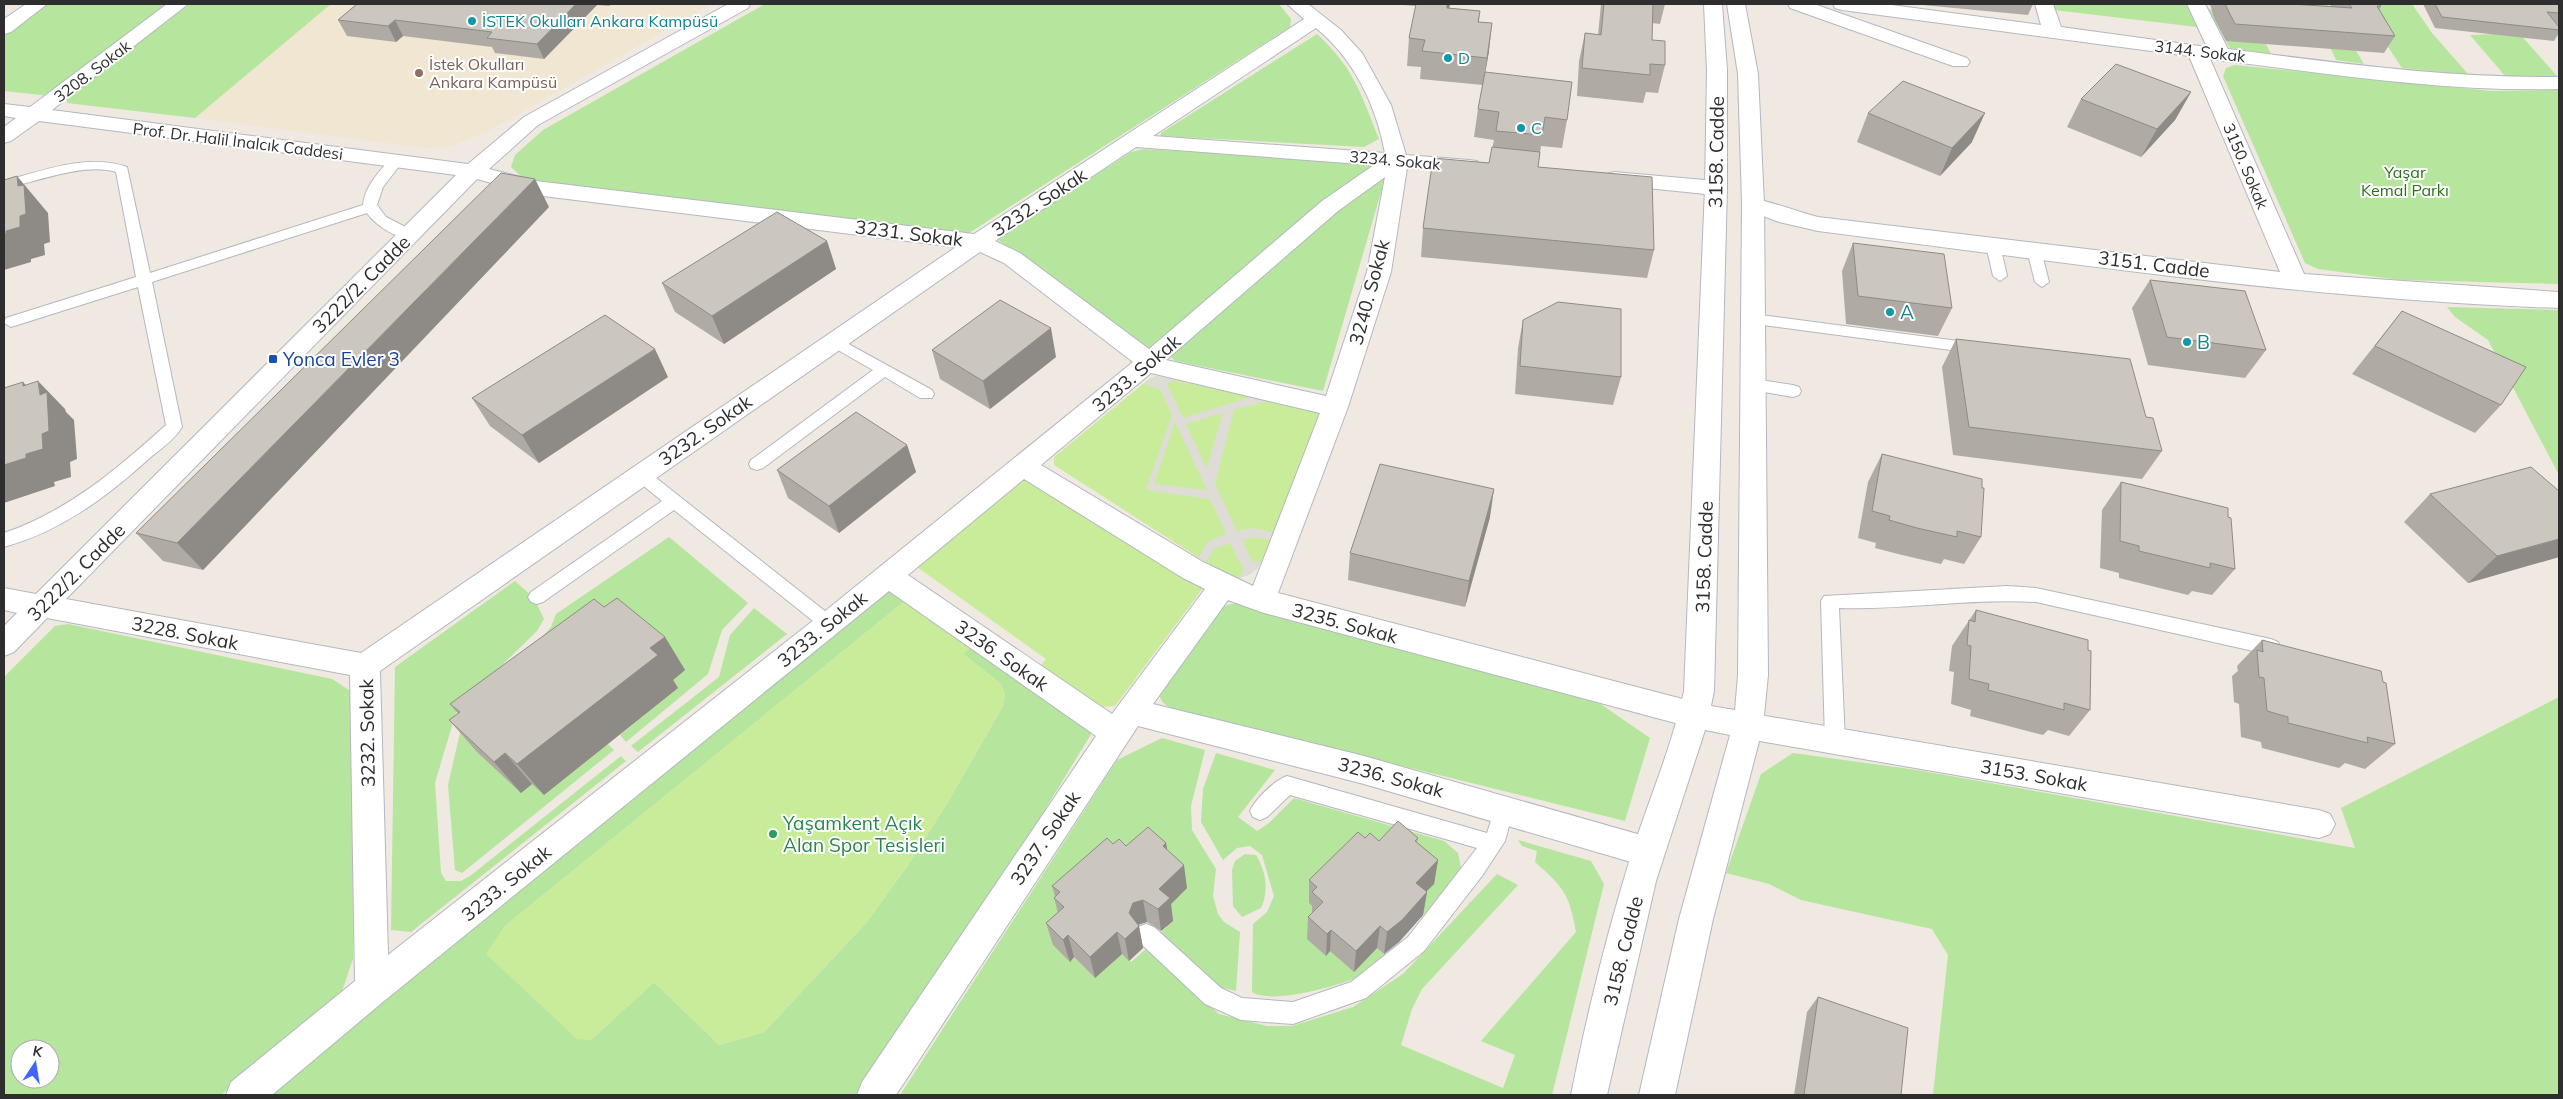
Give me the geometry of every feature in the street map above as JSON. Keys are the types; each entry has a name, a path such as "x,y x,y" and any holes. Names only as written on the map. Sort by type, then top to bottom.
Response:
{"street":[{"path":"4,28 38,4"},
{"name":"3208. Sokak","path":"4,137 180,4"},
{"name":"3222/2. Cadde","path":"4,644 473,171 531,121 741,4"},
{"name":"3240. Sokak","path":"1261,601 1335,407 1379,272 1397,160 1382,110 1359,62 1346,44 1296,4"},
{"name":"3158. Cadde","path":"1590,1095 1619,962 1648,852 1694,715 1701,664 1716,188 1717,70 1714,4"},
{"name":"3158. Cadde","path":"1657,1095 1696,919 1748,726 1754,675 1752,204 1748,74 1736,4"},
{"path":"1797,4 1960,62"},
{"name":"3144. Sokak","path":"1842,4 1891,7 2221,55 2457,82 2504,85 2559,83"},
{"path":"2044,4 2053,32"},
{"path":"2196,4 2221,55"},
{"name":"3232. Sokak","path":"372,990 366,666 640,474 978,242 1134,141 1316,19"},
{"name":"3150. Sokak","path":"2197,51 2295,281"},
{"name":"Prof. Dr. Halil İnalcık Caddesi","path":"4,110 473,171"},
{"name":"3234. Sokak","path":"1134,141 1487,168"},
{"name":"3233. Sokak","path":"244,1095 1023,466 1150,362 1330,206 1397,160"},
{"name":"3231. Sokak","path":"473,171 535,188 978,242 1012,258 1150,362 1172,371 1335,407"},
{"path":"1596,178 1716,188"},
{"name":"3151. Cadde","path":"1716,188 1787,217 1818,224 2295,281 2440,294 2559,300"},
{"name":"3235. Sokak","path":"1023,466 1223,586 1261,601 1694,715 1748,726"},
{"name":"3236. Sokak","path":"888,576 1123,722 1364,770 1504,808 1648,852"},
{"name":"3237. Sokak","path":"874,1095 1123,722 1223,586"},
{"name":"3228. Sokak","path":"4,599 366,666"},
{"name":"3153. Sokak","path":"1748,726 2319,824"}],"lane":[{"path":"396,161 376,186 370,197 369,208 374,216 383,223 410,235"},
{"path":"4,185 94,165 111,165 122,170 174,427 108,488 86,503 34,530 4,540"},
{"path":"11,322 369,208"},
{"path":"1993,245 2000,276"},
{"path":"2034,250 2042,282"},
{"path":"1753,319 1966,348"},
{"path":"834,341 926,394"},
{"path":"757,464 884,370"},
{"path":"1753,385 1793,391"},
{"path":"640,474 829,624"},
{"path":"537,597 675,501"},
{"path":"1835,741 1830,601 1868,602 2007,593 2036,595 2271,647"},
{"path":"1260,811 1287,785 1492,843"},
{"path":"1146,934 1213,996 1241,1010 1293,1013 1358,990 1416,944 1475,869 1498,834 1504,808"}],"shaded area":[{"name":"İstek Okulları Ankara Kampüsü","path":"331,4 712,4 488,131 449,147 424,148 195,118"},
{"path":"1156,376 1177,379 1167,384 1183,418 1254,396 1270,400 1234,410 1215,484 1237,531 1254,528 1275,533 1273,540 1255,537 1242,540 1252,561 1262,562 1251,574 1240,578 1243,569 1230,543 1214,549 1206,562 1198,558 1207,542 1226,534 1210,499 1146,490 1172,415 1160,389 1143,384","holes":["1223,413 1207,467 1206,467 1186,424","1175,422 1207,490 1154,484"]}],"green space":[{"path":"48,4 171,4 50,96 4,91 4,35"},
{"path":"190,4 331,4 195,118 67,103 67,97"},
{"path":"765,4 1279,4 1291,19 1290,27 969,233 527,182 511,167 515,155 543,130"},
{"path":"2052,4 2186,4 2197,27 2054,10"},
{"path":"2246,4 2328,4 2364,64 2336,60 2317,19 2251,14 2271,54 2230,48 2207,9 2250,14"},
{"path":"2360,4 2412,4 2432,33 2469,75 2402,68"},
{"path":"2519,33 2557,76 2506,77 2470,35"},
{"path":"1317,34 1330,46 1348,70 1361,95 1379,139 1364,147 1161,136 1161,133"},
{"name":"Yaşar Kemal Parkı","path":"2235,65 2491,91 2559,90 2559,284 2400,280 2318,269 2305,263 2223,76 2226,68"},
{"path":"1143,149 1381,163 1386,175 1323,391 1175,361 1169,355 1144,349 997,239 1131,152"},
{"path":"2447,307 2559,310 2559,475 2488,340 2455,317"},
{"path":"1156,376 1317,411 1318,416 1273,540 1257,569 1240,578 1233,577 1202,560 1054,465 1054,457 1149,379"},
{"path":"1027,478 1203,588 1115,706 1103,707 1041,665 1046,659 917,567"},
{"path":"669,537 748,603 722,630 708,674 626,742 620,735 678,688 536,644 551,627 556,614"},
{"path":"515,581 534,598 544,619 537,631 457,709 435,783 441,873 446,881 461,881 470,876 621,756 626,761 411,932 391,930 395,667"},
{"path":"890,589 906,600 505,926 487,954 591,1040 654,982 719,1045 764,1032 867,922 908,865 948,802 1003,706 1005,694 1001,684 963,654 972,646 1093,731 994,893 860,1095 270,1095 465,933"},
{"name":"Yaşamkent Açık Alan Spor Tesisleri","path":"906,600 972,646 963,654 1001,684 1005,694 1003,706 948,802 908,865 867,922 764,1032 719,1045 654,982 591,1040 577,1039 486,954 505,926"},
{"path":"1236,603 1599,703 1650,738 1625,821 1172,709 1160,698 1161,688 1224,606"},
{"path":"754,608 787,634 638,752 631,746 719,677 730,635"},
{"path":"68,624 332,679 352,692 353,959 341,994 221,1095 4,1095 4,677 55,626"},
{"path":"2559,697 2559,1095 1933,1095 1948,955 1932,929 1801,900 1769,884 1726,873 1761,774 1793,753 1917,770 2355,848 2341,808"},
{"path":"465,711 544,795 608,744 614,750 462,873 455,870 448,785"},
{"path":"1162,738 1205,750 1191,806 1192,830 1216,869 1213,896 1218,914 1224,922 1240,932 1236,991 1219,987 1159,934 1173,921 1163,911 1166,870 1069,961 1074,957 1095,978 1122,954 1131,962 1146,949 1219,1014 1267,1026 1292,1026 1353,1007 1403,974 1497,874 1518,885 1422,989 1412,1009 1401,1045 1503,1088 1515,1055 1481,1041 1576,932 1571,908 1564,892 1553,878 1535,862 1537,851 1522,846 1518,840 1591,861 1604,884 1552,1095 900,1095 1117,760"},
{"path":"1216,753 1275,770 1238,817 1257,831 1269,823 1294,798 1444,841 1458,853 1461,868 1424,915 1412,906 1309,903 1316,910 1330,951 1377,948 1388,957 1359,977 1320,989 1304,993 1274,996 1252,992 1253,924 1267,912 1274,896 1262,855 1250,846 1237,848 1223,860 1201,822 1203,789"},
{"path":"1245,854 1256,855 1264,874 1266,888 1261,908 1242,917 1233,906 1232,870 1235,861"}],"building":[{"path":"357,4 576,4 537,44 487,38 492,32 395,20 388,26 338,20"},
{"path":"1416,4 1447,4 1447,8 1480,11 1478,22 1492,23 1487,58 1422,51 1425,40 1409,38"},
{"path":"1604,4 1653,4 1652,40 1665,41 1665,65 1650,64 1650,75 1582,68 1585,33 1601,35"},
{"path":"2225,4 2291,4 2352,8 2349,4 2379,4 2381,6 2377,6 2395,36 2235,24"},
{"path":"2435,4 2559,4 2559,13 2547,12 2559,27 2559,30 2442,17"},
{"path":"2116,64 2191,92 2157,129 2081,99"},
{"path":"1485,72 1572,82 1567,120 1545,117 1542,135 1496,131 1499,112 1478,109"},
{"path":"1903,81 1985,113 1952,148 1868,113"},
{"path":"1492,147 1540,152 1538,167 1652,177 1654,250 1423,228 1433,158 1489,163"},
{"path":"501,173 535,179 177,543 136,533"},
{"path":"17,176 18,186 24,185 26,214 20,216 20,227 6,231 6,234 4,234 4,180"},
{"path":"777,212 827,241 712,316 662,283"},
{"path":"1853,243 1944,254 1952,308 1858,296"},
{"path":"2150,280 2245,291 2266,350 2167,337"},
{"path":"1000,300 1051,328 983,381 932,350"},
{"path":"1558,302 1621,309 1621,377 1520,366 1523,320"},
{"path":"2402,311 2526,367 2501,405 2375,346"},
{"path":"605,315 655,349 522,435 472,398"},
{"path":"1956,339 2130,359 2146,417 2153,418 2162,451 1969,427"},
{"path":"38,381 40,395 47,392 49,431 42,434 43,449 26,454 26,458 4,465 4,388 23,382 23,386"},
{"path":"856,412 907,445 829,506 777,470"},
{"path":"1882,454 1982,479 1982,488 1984,488 1981,537 1957,531 1957,537 1917,528 1889,520 1890,516 1872,511"},
{"path":"1380,464 1494,489 1469,581 1350,553"},
{"path":"2531,467 2559,491 2559,539 2497,556 2430,494"},
{"path":"2121,482 2228,508 2228,517 2231,518 2235,569 2210,563 2210,568 2139,551 2139,546 2120,541"},
{"path":"617,598 665,637 650,648 658,655 517,764 505,753 494,762 449,720 460,712 450,704 594,599 604,607"},
{"path":"1976,610 2088,640 2088,650 2091,651 2090,710 2064,703 2064,710 1988,690 1989,684 1969,679 1971,646 1967,645 1969,620 1975,622"},
{"path":"2262,640 2381,671 2383,682 2386,683 2395,744 2367,737 2368,743 2288,723 2288,717 2267,711 2264,678 2259,677 2257,650 2263,652"},
{"path":"1398,821 1418,838 1415,841 1438,860 1416,883 1427,892 1402,920 1387,932 1380,926 1356,951 1331,930 1327,934 1308,917 1323,902 1312,892 1317,887 1309,880 1358,832 1365,838 1370,833 1379,841"},
{"path":"1148,827 1166,843 1163,846 1184,865 1159,889 1170,898 1158,909 1143,900 1133,903 1129,913 1139,926 1125,939 1117,932 1090,957 1068,935 1063,940 1046,923 1064,907 1054,898 1060,892 1052,886 1107,838 1113,844 1119,839 1126,846"},
{"path":"1818,997 1908,1028 1901,1095 1804,1095"}],"place":[{"name":"İSTEK Okulları Ankara Kampüsü","path":"472,21"},
{"name":"D","path":"1448,58"},
{"name":"İstek Okulları Ankara Kampüsü","path":"419,73"},
{"name":"C","path":"1521,128"},
{"name":"A","path":"1890,312"},
{"name":"B","path":"2187,342"},
{"name":"Yonca Evler 3","path":"273,359"},
{"name":"Yaşamkent Açık Alan Spor Tesisleri","path":"773,834"}]}
